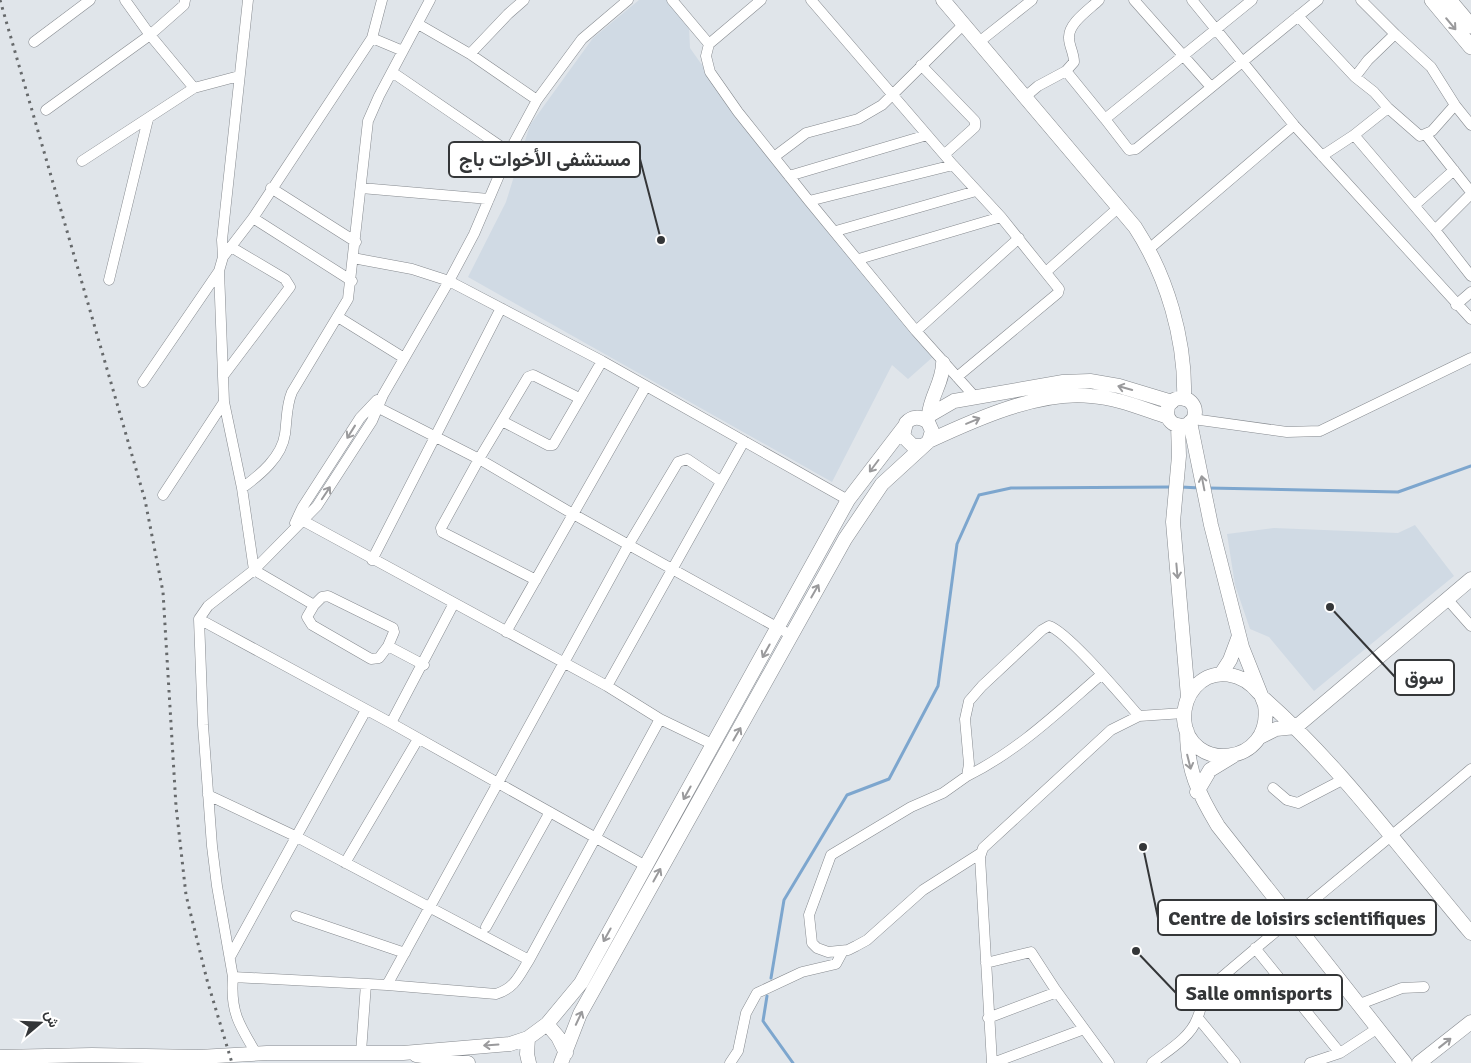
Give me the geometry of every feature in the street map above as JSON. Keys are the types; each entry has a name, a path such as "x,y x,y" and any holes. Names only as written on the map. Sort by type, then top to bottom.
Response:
{"highway":[{"path":"1432,0 1471,47"},
{"path":"1449,0 1471,26"}],"main road":[{"path":"943,0 1118,208 1149,250 1170,301 1184,378 1178,400 1168,409 1182,421 1195,442 1211,524 1239,636 1260,695 1266,721 1260,737"},
{"path":"563,1058 580,1014 867,503 882,484 926,444 932,436 931,426 926,416 931,400 943,376 943,363"},
{"path":"238,1063 360,1052 403,1053 510,1044 528,1038 547,1024 581,983 848,500 904,427 913,418 926,416 954,401 1063,382 1090,381 1178,400 1193,406 1182,421 1172,522 1188,697 1184,713 1187,731 1187,755 1198,792 1218,826 1405,1063"},
{"path":"904,427 905,441 913,446 926,444 1004,409 1050,398 1089,395 1126,402 1182,421"},
{"path":"1198,792 1210,770 1248,749 1260,737 1276,729 1296,727 1471,579"},
{"path":"1221,674 1230,660 1239,636"},
{"path":"1188,697 1198,684 1221,674 1238,676 1246,680 1296,727 1344,779 1471,933"},
{"path":"1187,731 1198,746 1206,752 1214,755 1233,756"},
{"path":"1419,1063 1471,1022"},
{"path":"547,1024 558,1037 563,1058"},
{"path":"528,1038 527,1054 529,1063"},
{"path":"0,1057 92,1059 199,1057 256,1053 284,1058"},
{"path":"403,1053 438,1060 468,1063"}],"street":[{"path":"34,42 90,0"},
{"path":"125,0 150,35 194,88"},
{"path":"46,110 150,35 184,5 185,0"},
{"path":"143,382 219,270 223,257 222,240 248,0"},
{"path":"223,257 253,218 372,38 382,0"},
{"path":"242,488 265,469 282,445 288,401 292,392 348,299 352,281 362,163 368,122 430,0"},
{"path":"470,54 524,0"},
{"path":"256,1053 235,1017 231,998 233,977 217,886 208,795 199,619 208,606 254,570 300,519 317,506 372,421 376,406 382,395 449,281 489,199 509,152 537,100 582,39 628,0"},
{"path":"672,0 709,44"},
{"path":"761,0 709,44 706,56 710,72 738,112 789,176 859,259 916,331 975,397"},
{"path":"811,0 945,154 952,165 1001,217 1047,271 1059,289 1058,293 957,377"},
{"path":"979,42 1032,0"},
{"path":"1025,97 1043,82 1066,71 1074,62 1069,39 1070,30 1080,17 1099,0"},
{"path":"1134,0 1211,87"},
{"path":"1192,0 1294,125 1456,305 1471,319"},
{"path":"1105,119 1252,0"},
{"path":"1066,71 1129,150 1133,151 1318,0"},
{"path":"1360,0 1431,67 1455,105 1471,125"},
{"path":"1298,16 1355,77 1374,92 1417,135 1426,135 1455,105"},
{"path":"418,24 470,54 537,100"},
{"path":"774,156 806,134 858,119 882,105 964,24"},
{"path":"1355,77 1368,60 1395,34"},
{"path":"372,38 403,52"},
{"path":"921,65 975,121 975,127 945,154"},
{"path":"392,72 509,152"},
{"path":"82,161 118,135 148,119 194,88 239,76"},
{"path":"1322,156 1354,135 1388,108"},
{"path":"109,280 148,119"},
{"path":"1149,250 1294,125"},
{"path":"789,176 927,134"},
{"path":"1354,135 1415,205 1471,276"},
{"path":"1426,135 1471,193 1435,230"},
{"path":"810,201 952,165"},
{"path":"1415,205 1454,170"},
{"path":"272,188 356,242"},
{"path":"361,188 489,199"},
{"path":"836,232 976,192"},
{"path":"1047,271 1118,208"},
{"path":"859,259 1001,217"},
{"path":"253,218 352,281"},
{"path":"916,331 1019,238"},
{"path":"223,376 290,287 285,279 231,247"},
{"path":"354,258 412,269 449,281 602,361 848,500"},
{"path":"219,270 224,402 242,488 254,570"},
{"path":"1456,305 1471,292"},
{"path":"372,560 501,308"},
{"path":"338,317 404,358"},
{"path":"1182,421 1287,432 1320,430 1471,358"},
{"path":"502,421 552,445 602,361"},
{"path":"536,580 441,530 479,459 531,376 579,398"},
{"path":"506,632 646,386"},
{"path":"163,495 224,402"},
{"path":"376,406 479,459 573,514 792,635"},
{"path":"606,686 674,569 720,481 744,441"},
{"path":"386,985 629,544 680,460 687,459 720,481"},
{"path":"300,519 454,605 606,686 660,719 714,745"},
{"path":"254,570 314,605"},
{"path":"328,596 393,628 394,632 388,646 379,658 371,659 312,625 307,617 314,605 322,597 328,596"},
{"path":"1448,600 1471,626"},
{"path":"391,723 424,665 454,605"},
{"path":"199,619 391,723 646,866"},
{"path":"966,776 970,764 965,719 969,701 982,686 1042,630 1050,626 1102,674 1139,716"},
{"path":"388,646 424,665"},
{"path":"1102,674 1021,744 1001,758 966,776 943,793 911,807 831,855 808,915 812,943 822,950 843,951 867,940 923,890 981,853 989,840 1111,730 1139,716 1184,713"},
{"path":"230,958 295,836 366,710"},
{"path":"233,977 386,985 496,994 514,986 660,719"},
{"path":"345,863 418,738"},
{"path":"1152,1063 1191,1030 1198,1018 1203,996 1208,989 1290,919 1391,838 1471,768"},
{"path":"1273,788 1287,800 1298,803 1344,779"},
{"path":"208,795 295,836 529,960"},
{"path":"486,927 550,812"},
{"path":"981,853 988,1018 992,1063 1084,1030"},
{"path":"296,916 405,953"},
{"path":"1255,948 1340,1053"},
{"path":"730,1063 738,1051 746,1014 757,992 802,972 836,964 843,951"},
{"path":"986,963 1031,952 1056,992 1109,1063"},
{"path":"360,1052 366,984"},
{"path":"1360,1004 1402,988 1424,986"},
{"path":"988,1018 1056,992"},
{"path":"1198,1018 1235,1063"},
{"path":"1310,1063 1340,1053 1378,1028"}],"shaded area":[{"path":"639,0 668,0 689,26 690,48 760,147 869,282 934,356 908,379 892,365 832,482 468,277 506,202 530,125 593,38"},
{"path":"1415,525 1454,576 1314,691 1269,637 1250,629 1235,585 1227,534 1274,528 1398,533"}],"waterway":[{"path":"1208,488 1398,492 1471,466"},
{"path":"771,978 784,900 847,795 889,779 938,686 957,544 979,495 1011,488 1172,487"},
{"path":"1181,487 1200,488"},
{"path":"767,996 763,1021 793,1063"}],"railway":[{"path":"0,0 145,500 163,592 176,806 186,895 207,980 232,1063"}],"place":[{"name":"مستشفى الأخوات باج","path":"661,240"},
{"name":"سوق","path":"1330,607"},
{"name":"Centre de loisirs scientifiques","path":"1143,847"},
{"name":"Salle omnisports","path":"1136,951"}]}
